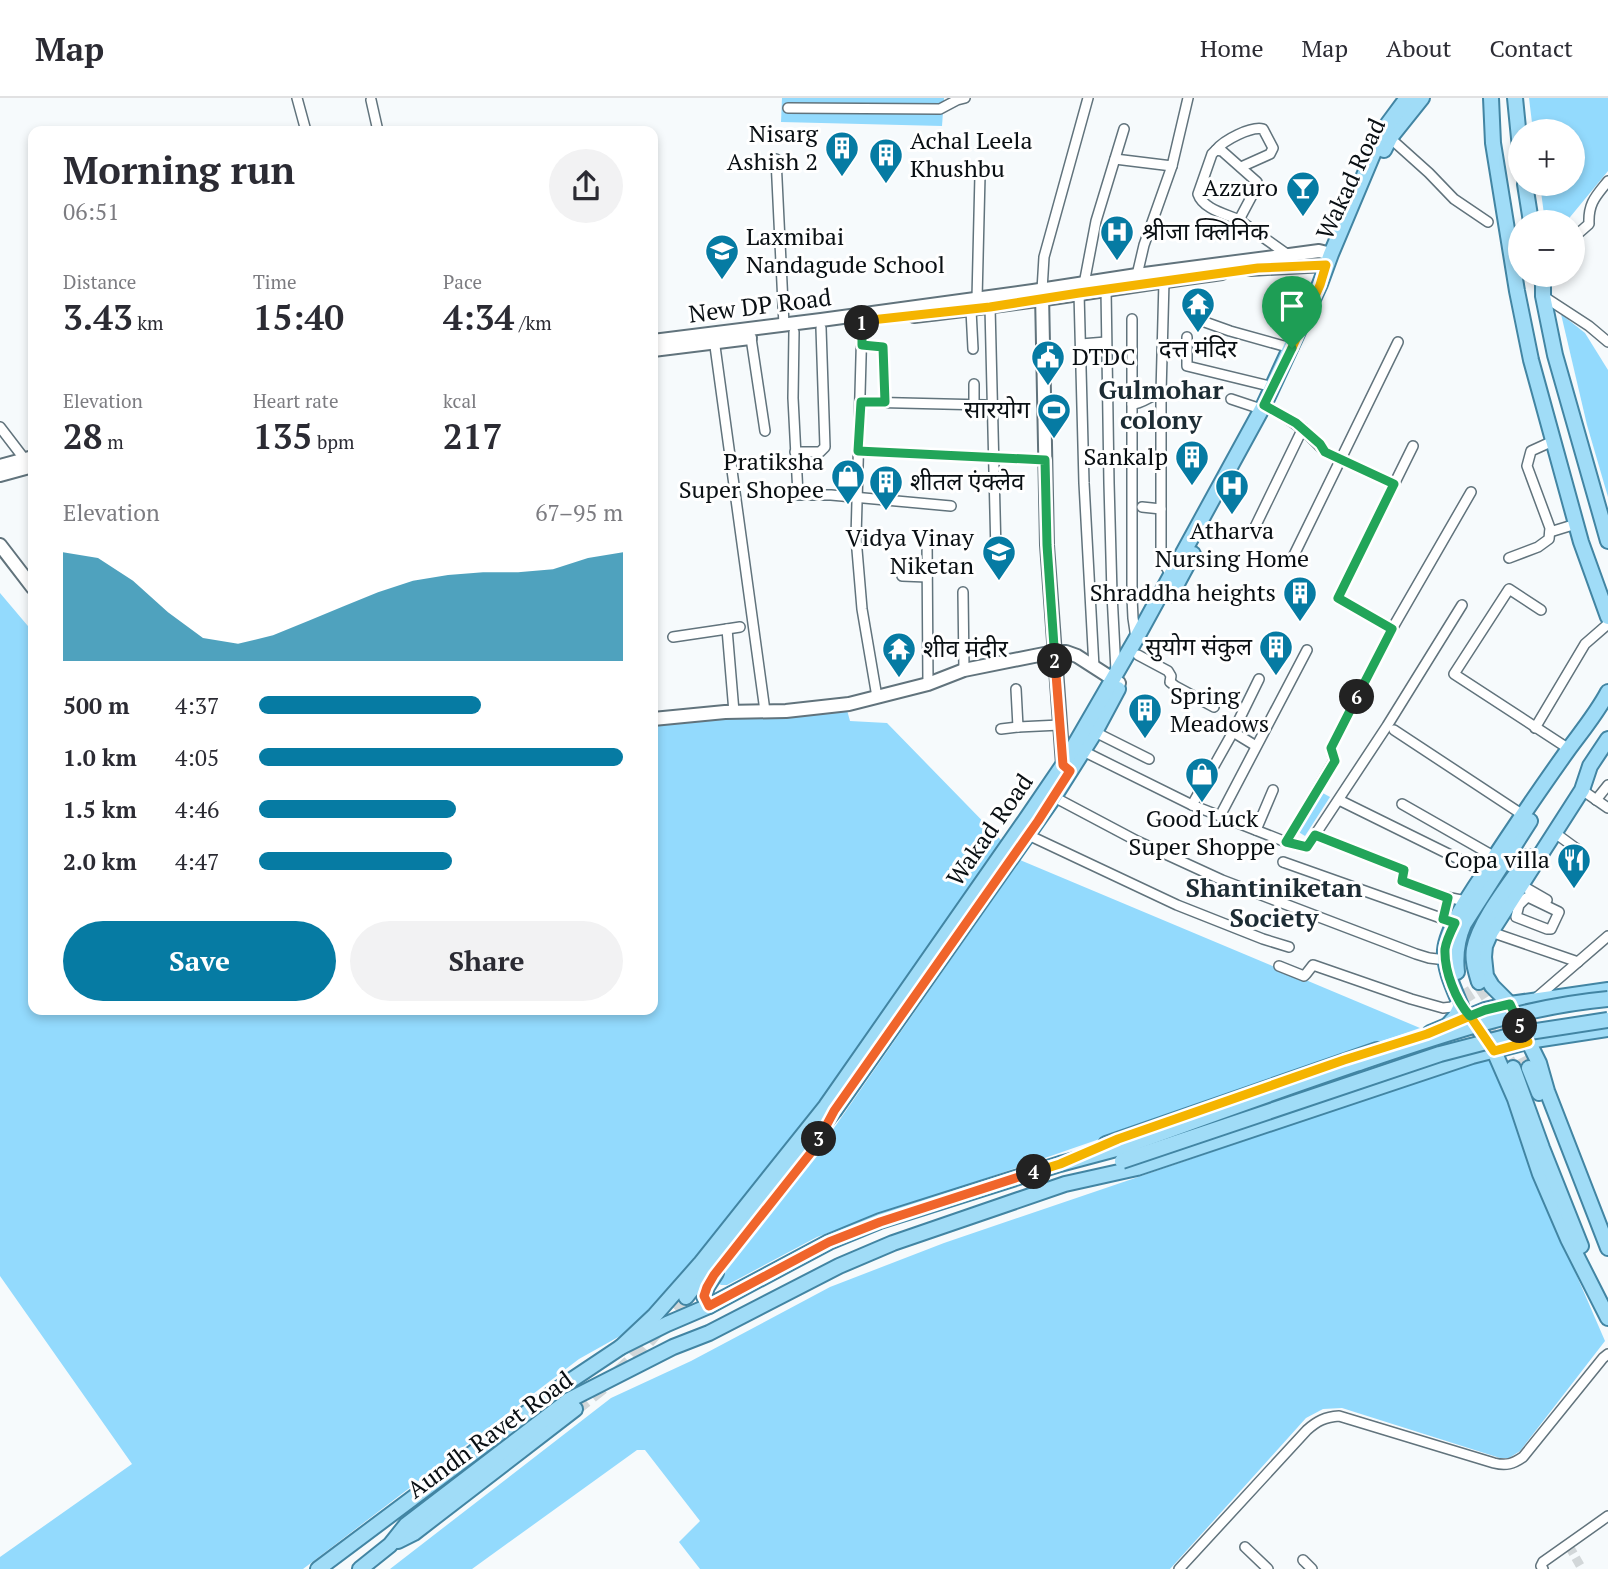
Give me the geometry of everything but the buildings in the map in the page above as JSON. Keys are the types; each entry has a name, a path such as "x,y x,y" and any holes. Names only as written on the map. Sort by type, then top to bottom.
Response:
{"main road":[{"name":"Wakad Road","path":"621,1347 655,1315 700,1264 826,1105 1023,833 1054,797 1067,768 1083,751 1095,732 1136,639 1310,330 1333,260 1376,147 1387,125 1407,98"},
{"name":"Wakad Road","path":"834,1111 1067,768 1117,679 1138,655 1181,577 1265,408 1390,138 1422,98"},
{"path":"1491,98 1493,143 1531,360 1581,542 1608,617"},
{"path":"1515,98 1516,119"},
{"name":"New DP Road","path":"658,349 789,328 1041,295 1137,275 1319,251 1333,260"},
{"name":"New DP Road","path":"1082,288 1106,289 1333,260"},
{"path":"1543,287 1555,355 1607,537 1581,542"},
{"name":"New DP Road","path":"658,341 751,338 789,328 821,328 974,304 990,307 1041,295"},
{"path":"1041,295 1047,545 1060,724 1067,768"},
{"path":"0,466 28,462"},
{"path":"0,475 28,463"},
{"path":"0,545 28,581"},
{"path":"658,719 849,704 928,684 964,670 1054,652 1077,656 1117,679"},
{"path":"1606,1313 1568,1239 1540,1174 1515,1099 1494,1051 1461,999 1446,960 1445,947 1449,921 1466,901 1608,692"},
{"path":"1060,1164 1118,1139 1447,1026 1461,999 1455,956 1464,924 1571,761 1594,715"},
{"path":"1480,985 1474,963 1478,937 1496,905 1608,739"},
{"path":"1531,1041 1510,1004 1486,976 1485,946 1491,932 1515,903 1521,885 1581,790 1590,766"},
{"path":"1461,999 1485,1010 1530,1000 1608,990"},
{"path":"1065,1184 1121,1154 1301,1083 1521,1013 1608,999"},
{"path":"1530,1000 1534,1066 1596,1236 1607,1254"},
{"path":"1060,1164 1121,1154 1440,1054 1517,1034 1608,1020"},
{"name":"Aundh Ravet Road","path":"360,1569 390,1545 407,1525 569,1400 893,1242 1065,1184 1137,1168 1472,1056 1531,1041 1608,1029"},
{"path":"1534,1066 1547,1091 1607,1254"},
{"path":"1513,1068 1606,1313"},
{"path":"686,1297 834,1111"},
{"path":"709,1306 704,1296 714,1275 813,1150 834,1111"},
{"name":"Aundh Ravet Road","path":"318,1569 561,1387 621,1347 709,1306 829,1242 880,1222 1060,1164"},
{"path":"390,1545 414,1533 575,1409"}],"street":[{"path":"297,98 305,126"},
{"path":"788,108 940,109 965,98"},
{"path":"1041,295 1044,257 1088,98"},
{"path":"1137,275 1144,245 1172,166 1188,98"},
{"path":"371,100 377,126"},
{"path":"1241,167 1272,151 1264,129 1255,128 1222,142 1212,154 1198,194 1200,201 1239,220 1289,256"},
{"path":"1094,667 1084,483 1082,288 1096,221 1124,129"},
{"path":"1390,138 1454,199 1488,222"},
{"path":"1216,150 1222,151 1257,182 1239,220"},
{"path":"776,159 798,495 857,497 951,506"},
{"path":"1115,159 1172,166"},
{"path":"973,349 980,175"},
{"path":"1585,228 1589,224 1588,212 1593,200 1608,181"},
{"path":"1164,281 1161,559 1172,574"},
{"path":"1106,289 1112,594 1117,679"},
{"path":"1286,296 1310,307"},
{"path":"1543,296 1608,342"},
{"path":"990,307 996,553"},
{"path":"1132,319 1132,618 1136,639"},
{"path":"862,321 856,538 862,609 877,697"},
{"path":"1202,321 1292,348"},
{"path":"795,452 820,452 825,447 821,328"},
{"path":"1186,337 1187,366 1273,387"},
{"path":"751,338 765,431"},
{"path":"714,339 765,711"},
{"path":"1081,344 1106,342"},
{"path":"1294,555 1398,342"},
{"path":"862,345 883,347 885,402"},
{"path":"974,384 974,404"},
{"path":"1132,404 1139,404 1150,396 1161,393"},
{"path":"1231,399 1265,408 1296,423 1320,444 1322,449 1394,484"},
{"path":"861,402 985,405"},
{"path":"0,427 28,460"},
{"path":"1255,527 1303,428"},
{"path":"1509,558 1538,547 1549,539 1550,528 1527,466 1531,451 1553,441"},
{"path":"1392,629 1338,598 1413,446"},
{"path":"858,451 1045,460"},
{"path":"1286,842 1335,761 1331,748 1392,629 1471,492"},
{"path":"1142,507 1161,509"},
{"path":"1549,531 1576,524"},
{"path":"927,540 928,684"},
{"path":"902,576 928,577"},
{"path":"1541,610 1509,589 1454,674 1569,749"},
{"path":"963,592 964,670"},
{"path":"1083,751 1192,805 1286,842 1307,847 1462,605"},
{"path":"1535,728 1585,644 1608,624"},
{"path":"673,637 740,627"},
{"path":"727,629 734,712"},
{"path":"1220,816 1307,650"},
{"path":"1138,655 1168,671 1170,682 1175,686 1214,707"},
{"path":"1192,805 1259,679"},
{"path":"1016,689 1018,727"},
{"path":"1001,729 1060,724"},
{"path":"1394,730 1523,815"},
{"path":"1095,732 1149,759"},
{"path":"1233,732 1256,746"},
{"path":"1597,800 1608,785"},
{"path":"1256,830 1273,790"},
{"path":"1581,790 1608,808"},
{"path":"1054,797 1137,841 1222,880 1429,958 1446,960"},
{"path":"1339,800 1485,872"},
{"path":"1402,803 1495,857"},
{"path":"1023,833 1177,905 1289,947"},
{"path":"1555,833 1581,852"},
{"path":"1315,835 1404,870 1402,881 1448,898 1466,901"},
{"path":"1283,862 1449,921 1448,898"},
{"path":"1521,885 1562,909"},
{"path":"1528,897 1559,912 1551,929 1547,929 1516,916 1515,903 1528,897"},
{"path":"1491,932 1578,962"},
{"path":"1530,1000 1540,996 1608,936"},
{"path":"1279,966 1304,976 1313,965 1443,1009 1452,1007 1461,999"},
{"path":"1179,1569 1318,1420 1339,1416 1494,1463 1514,1464 1523,1457 1608,1354"},
{"path":"1544,1569 1541,1566 1543,1562 1608,1516"},
{"path":"1245,1547 1268,1569"},
{"path":"1303,1560 1312,1569"}],"shaded area":[{"path":"782,98 944,98 942,126 781,122"},
{"path":"1529,98 1608,98 1608,171 1576,210 1543,210 1542,196 1585,196 1585,119 1532,119"},
{"path":"1561,314 1585,333 1608,370 1608,497 1587,425"},
{"path":"0,593 28,626 28,1015 658,1015 658,724 847,710 850,721 887,723 1004,843 810,1116 739,1210 645,1317 620,1336 579,1359 303,1569 0,1569 0,1557 132,1464 0,1276"},
{"path":"1321,792 1330,797 1305,836 1297,831"},
{"path":"1020,860 1420,1028 817,1237 727,1285 718,1283 717,1277 809,1164"},
{"path":"1491,1057 1570,1260 1605,1341 1520,1451 1509,1458 1500,1458 1342,1408 1323,1409 1306,1418 1170,1569 700,1569 679,1542 700,1521 645,1450 637,1450 472,1569 390,1569 611,1398 691,1361 830,1287 944,1243"}],"tunnel":[{"path":"1480,985 1511,1033 1529,1068"},
{"path":"1462,990 1513,1068"},
{"path":"619,1372 686,1297"},
{"path":"575,1409 604,1386"},
{"path":"1569,1546 1582,1569"}],"place":[{"name":"Nisarg Ashish 2","path":"842,178"},
{"name":"Achal Leela Khushbu","path":"886,185"},
{"name":"Azzuro","path":"1303,218"},
{"name":"श्रीजा क्लिनिक","path":"1117,262"},
{"name":"Laxmibai Nandagude School","path":"722,281"},
{"name":"दत्त मंदिर","path":"1198,334"},
{"name":"DTDC","path":"1048,387"},
{"name":"सारयोग","path":"1054,440"},
{"name":"Sankalp","path":"1192,487"},
{"name":"Pratiksha Super Shopee","path":"848,506"},
{"name":"शीतल एंक्लेव","path":"886,512"},
{"name":"Atharva Nursing Home","path":"1232,516"},
{"name":"Vidya Vinay Niketan","path":"999,582"},
{"name":"Shraddha heights","path":"1300,623"},
{"name":"सुयोग संकुल","path":"1276,677"},
{"name":"शीव मंदीर","path":"899,679"},
{"name":"Spring Meadows","path":"1145,740"},
{"name":"Good Luck Super Shoppe","path":"1202,804"},
{"name":"Copa villa","path":"1574,890"}],"district":[{"name":"Gulmohar colony","path":"1161,405"},
{"name":"Shantiniketan Society","path":"1274,903"}],"route":[{"path":"1292,348 1264,405 1296,423 1320,444 1325,452 1394,484 1338,598 1392,629 1331,748 1335,761 1286,842 1307,847 1315,835 1404,870 1402,881 1448,898 1443,919 1455,923 1445,947 1446,960 1451,983 1461,1006 1470,1016 1510,1004 1528,1042 1494,1051 1470,1016 1427,1034 1118,1139 1060,1164 880,1222 829,1242 709,1306 704,1296 714,1275 813,1150 834,1111 1038,821 1070,771 1063,765 1047,545 1045,460 858,451 861,402 885,402 883,347 862,345 862,321 990,307 1258,268 1326,265 1292,348"}]}
